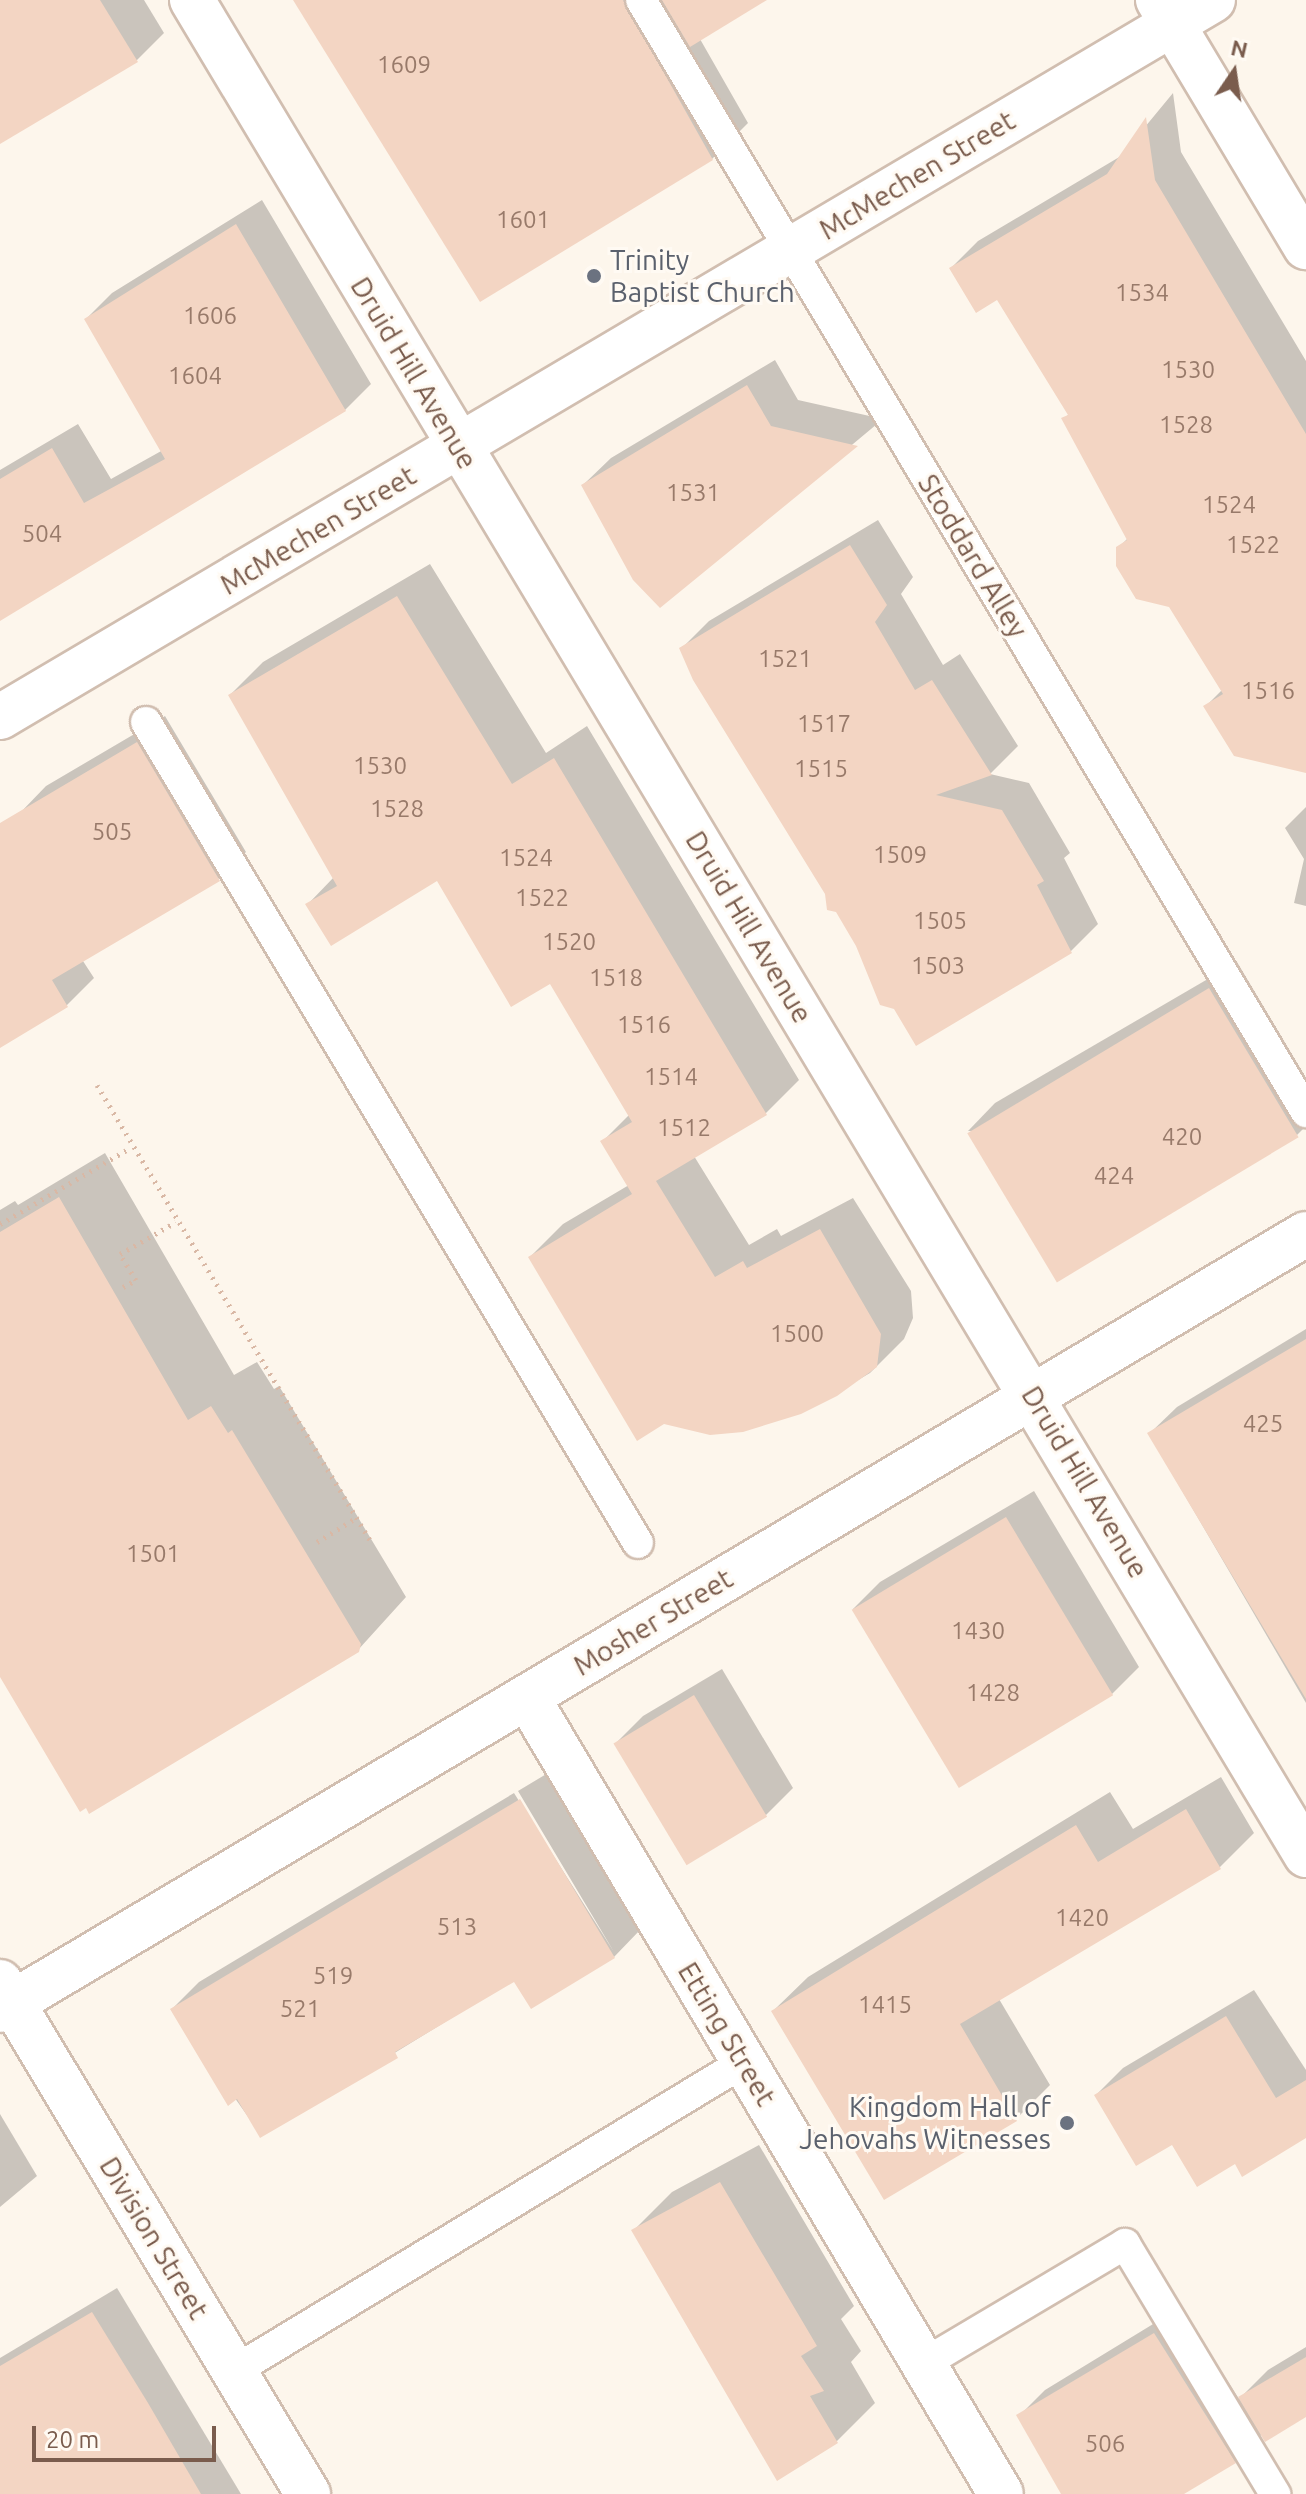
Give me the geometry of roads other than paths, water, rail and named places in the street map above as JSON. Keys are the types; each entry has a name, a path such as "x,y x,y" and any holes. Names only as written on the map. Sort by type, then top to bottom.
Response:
{"street":[{"name":"Druid Hill Avenue","path":"192,0 458,447 1034,1396 1306,1855"},
{"name":"McMechen Street","path":"0,717 790,250 1171,8 1213,0"},
{"path":"1171,8 1306,247"},
{"name":"Mosher Street","path":"4,1998 527,1697 1306,1234"},
{"name":"Etting Street","path":"527,1697 1001,2494"},
{"name":"Division Street","path":"4,1998 308,2494"}],"lane":[{"name":"Stoddard Alley","path":"641,0 1306,1112"},
{"path":"146,722 638,1543"},
{"path":"234,2371 744,2062"},
{"path":"923,2364 1125,2244 1275,2494"}],"place":[{"name":"Trinity Baptist Church","path":"594,276"},
{"name":"Kingdom Hall of Jehovahs Witnesses","path":"1067,2123"}]}
